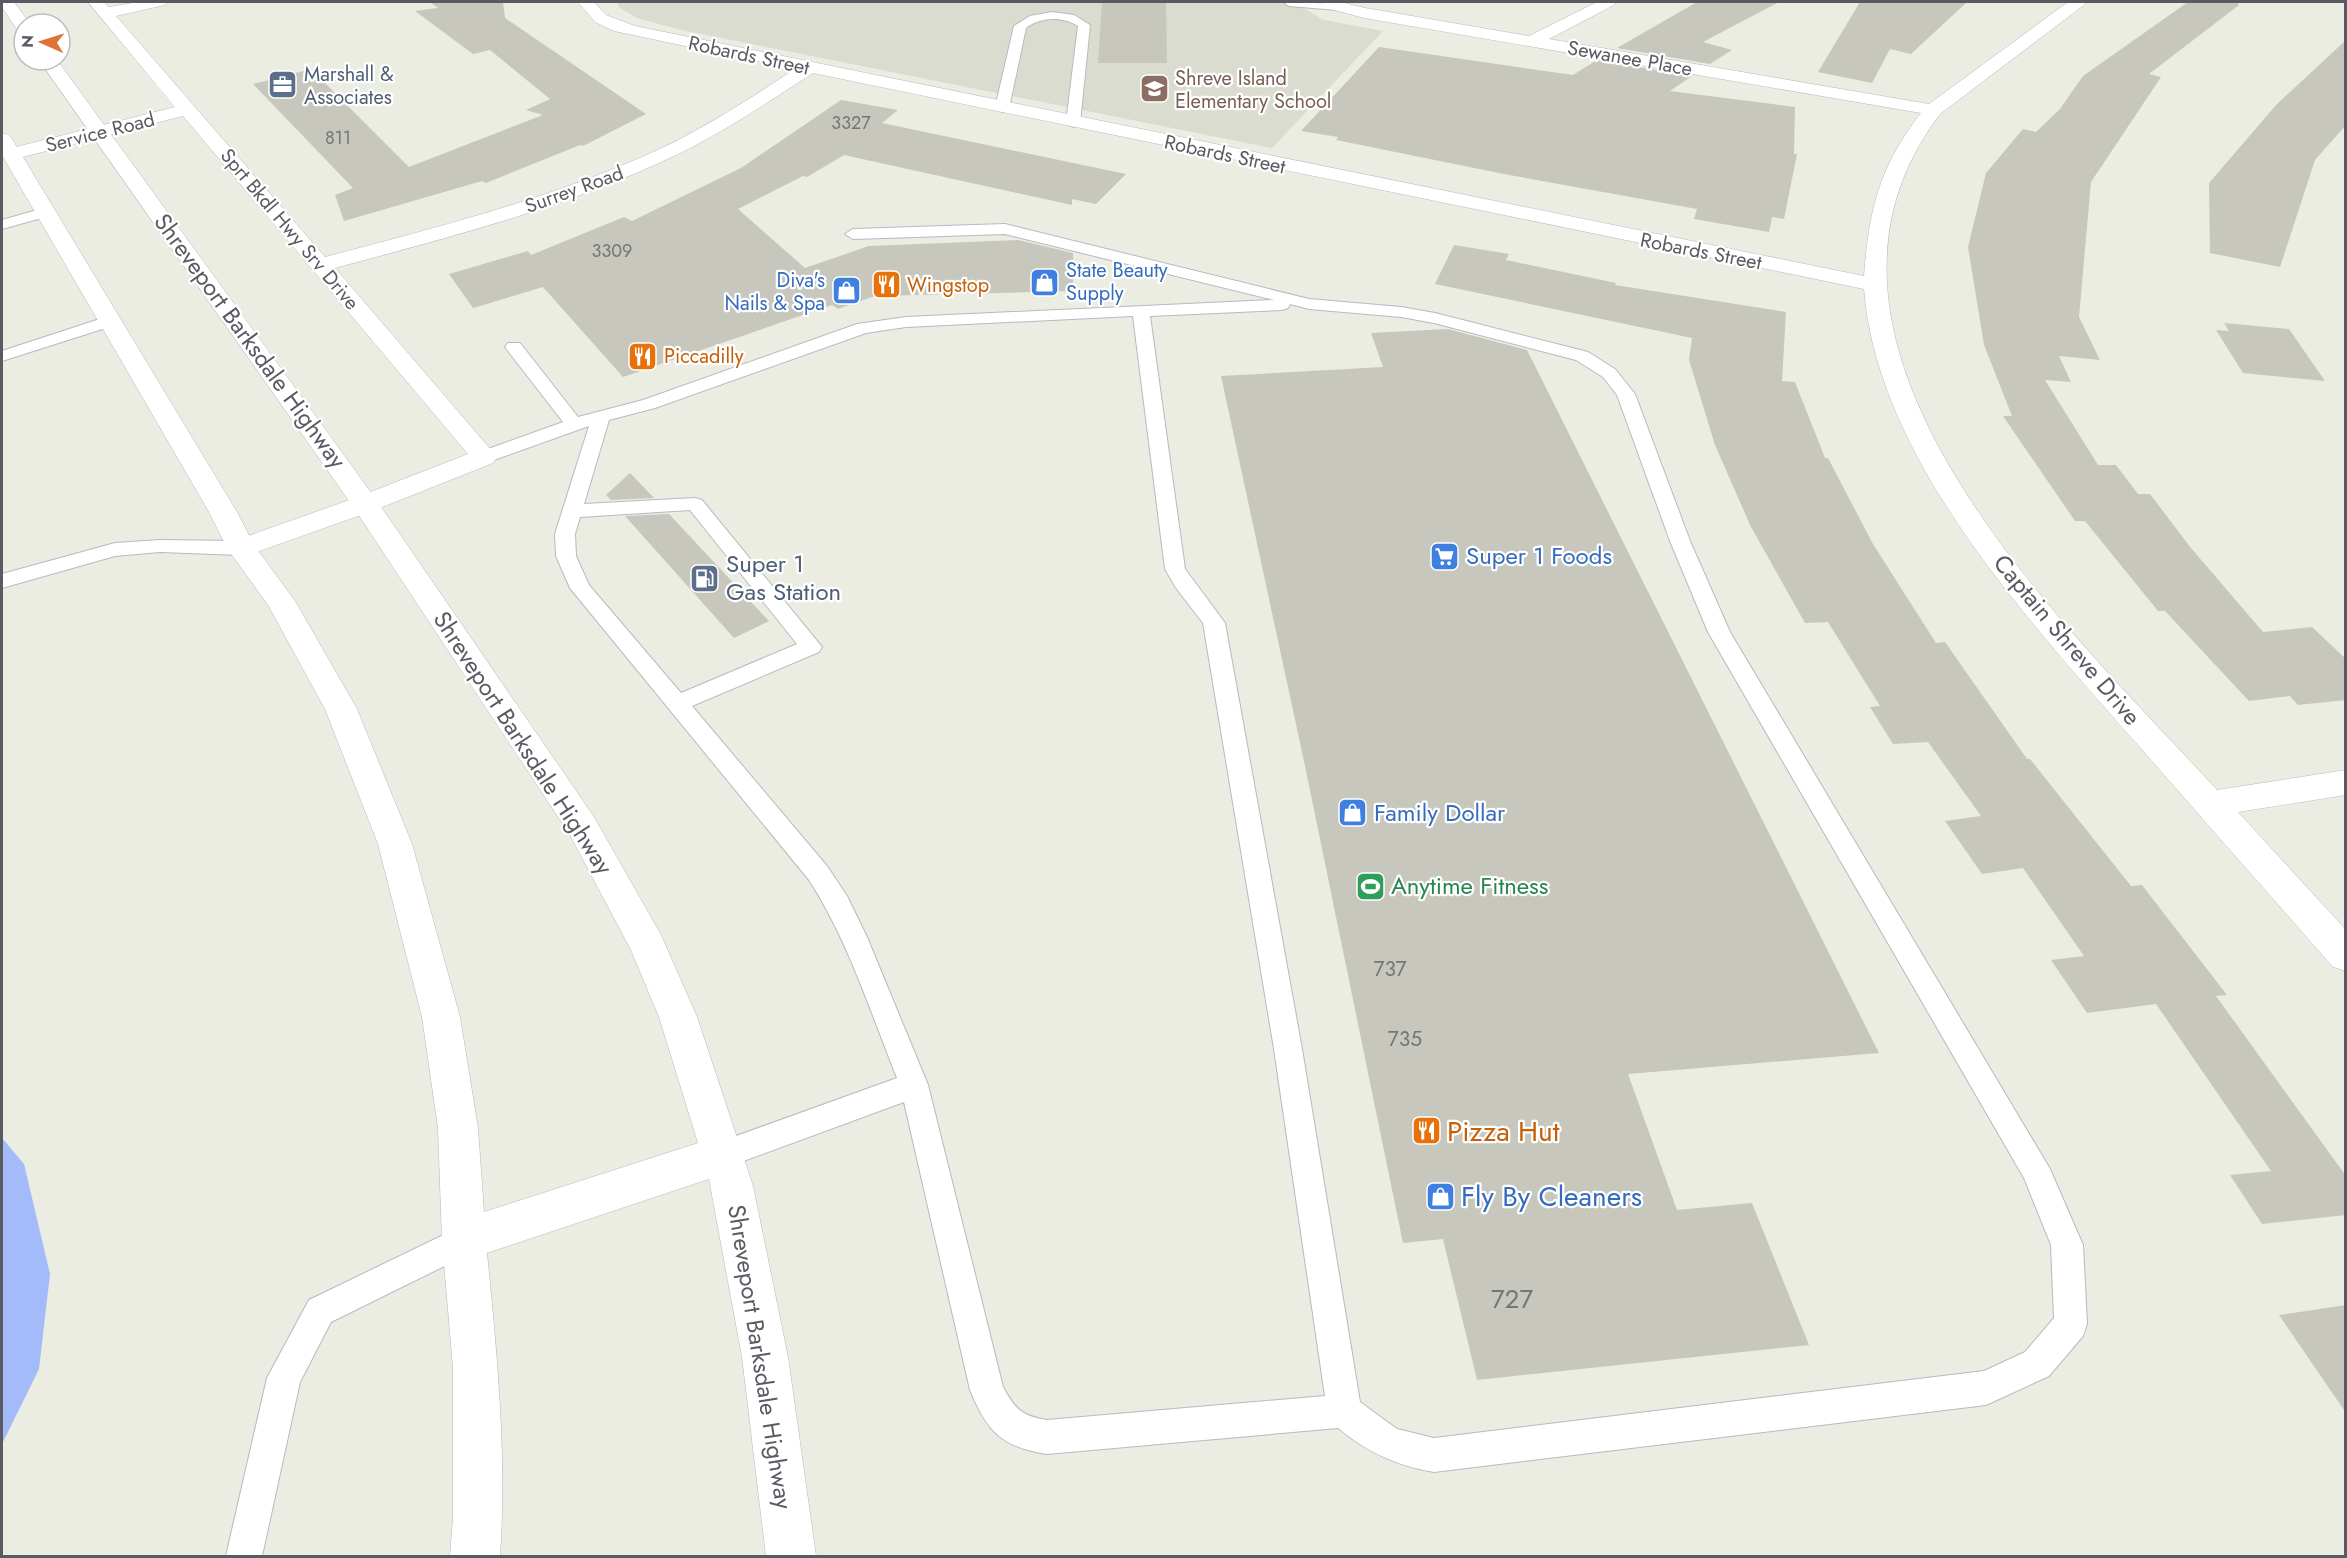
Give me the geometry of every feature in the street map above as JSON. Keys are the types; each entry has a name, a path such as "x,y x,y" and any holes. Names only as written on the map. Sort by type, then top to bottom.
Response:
{"street":[{"path":"101,7 159,2"},
{"name":"Robards Street","path":"585,2 591,12 616,27 1073,123 1875,285"},
{"path":"1531,42 1608,2"},
{"name":"Captain Shreve Drive","path":"2078,2 1933,110 1913,136 1888,187 1878,230 1875,285 1878,321 1890,366 1915,428 1964,512 2035,609 2346,956"},
{"name":"Sewanee Place","path":"1332,4 1364,13 1933,110"},
{"name":"Sprt Bkdl Hwy Srv Drive","path":"101,7 484,457"},
{"name":"Surrey Road","path":"321,265 463,227 611,177 668,152 713,128 808,68"},
{"name":"Shreveport Barksdale Highway","path":"56,72 365,504 582,826 648,946 674,1007 732,1186 765,1357 791,1557"},
{"name":"Service Road","path":"5,150 99,132 188,109"},
{"path":"5,150 223,512 241,548 280,600 341,709 395,844 441,1017 458,1128 464,1240 476,1368 478,1518 476,1557"},
{"path":"241,548 365,504 484,457"},
{"path":"2209,804 2346,782"},
{"path":"464,1240 722,1155"}],"lane":[{"path":"1289,2 1332,4"},
{"path":"1002,108 1020,26 1028,18 1065,18 1084,25 1073,123"},
{"path":"2,225 44,213"},
{"path":"601,416 565,534 566,556 571,573 580,588 818,873 838,903 914,1084 987,1390 997,1413 1012,1428 1030,1435 1047,1437 1344,1411 1385,1443 1410,1451 1434,1455 1986,1388 2037,1364 2071,1323 2067,1245 2035,1169 1719,632 1680,541 1626,394 1620,384 1603,368 1582,356 1435,318 1401,312 1309,303 1005,229 853,234"},
{"path":"484,457 574,424 649,404 851,332 876,326 906,322 1309,303"},
{"path":"1141,311 1175,569 1184,585 1214,623 1288,1049 1344,1411"},
{"path":"2,356 109,321"},
{"path":"514,347 574,424"},
{"path":"572,511 695,504 811,647 676,704"},
{"path":"2,581 115,550 160,546 241,548"},
{"path":"722,1155 914,1084"},
{"path":"244,1557 284,1378 320,1311 464,1240"}],"shaded area":[{"name":"Shreve Island Elementary School","path":"616,2 1293,2 1324,20 1383,31 1272,148 677,29 637,18 620,8"}],"water":[{"path":"2,1138 24,1164 50,1274 39,1369 2,1444"}],"building":[{"path":"430,2 503,2 505,18 646,114 583,146 580,145 486,183 482,181 344,221 335,195 353,188 253,84 311,69 409,167 543,115 526,110 550,99 490,50 473,54 415,11 438,8"},
{"path":"1102,2 1166,2 1167,63 1098,63"},
{"path":"1697,2 1779,2 1703,42 1732,50 1710,64 1617,48"},
{"path":"1860,2 1967,2 1911,54 1890,49 1872,83 1818,72"},
{"path":"2188,2 2237,2 2239,5 2149,74 2161,77 2091,182 2079,317 2100,360 2059,356 2071,382 2045,380 2098,465 2116,465 2138,494 2150,494 2191,548 2263,632 2312,627 2346,659 2346,700 2298,705 2290,696 2249,701 2165,611 2158,611 2085,521 2075,521 2003,416 2012,416 1984,345 1968,247 1986,173 2023,129 2036,132 2060,109 2083,76"},
{"path":"2346,40 2346,125 2315,160 2280,267 2210,253 2209,183 2277,104"},
{"path":"1379,47 1573,75 1597,60 1692,76 1670,91 1795,107 1794,154 1797,154 1784,219 1772,217 1769,232 1694,219 1697,209 1504,174 1301,131"},
{"path":"841,100 898,110 882,123 1126,174 1096,204 1072,199 1072,205 844,155 807,177 803,176 738,209 805,268 869,246 1018,240 1073,253 1073,291 875,296 838,309 832,305 623,377 543,287 473,308 449,274 528,251 531,255 624,217 632,221 741,168"},
{"path":"1454,245 1509,254 1506,260 1616,283 1615,285 1786,312 1782,381 1795,382 1825,458 1828,458 1873,544 1936,643 1945,642 2027,759 2030,759 2131,886 2142,885 2227,995 2216,996 2346,1176 2346,1215 2262,1224 2230,1175 2271,1171 2156,1004 2087,1013 2051,960 2084,956 2023,868 1982,874 1945,821 1981,816 1928,742 1893,744 1870,707 1880,706 1828,622 1805,623 1751,527 1715,445 1689,360 1692,338 1435,284"},
{"path":"2224,323 2289,329 2325,381 2243,373 2216,330 2229,331"},
{"path":"1448,329 1527,350 1879,1053 1628,1074 1677,1210 1752,1203 1809,1345 1477,1380 1443,1239 1403,1243 1305,766 1221,376 1383,367 1371,333"},
{"path":"630,473 654,498 611,500 606,495"},
{"name":"Super 1 Gas Station","path":"669,514 769,621 734,638 625,516"},
{"path":"2346,1305 2346,1413 2279,1315"}],"place":[{"name":"Marshall & Associates","path":"283,85"},
{"name":"Shreve Island Elementary School","path":"1154,89"},
{"name":"State Beauty Supply","path":"1045,282"},
{"name":"Wingstop","path":"886,285"},
{"name":"Diva's Nails & Spa","path":"846,291"},
{"name":"Piccadilly","path":"643,356"},
{"name":"Super 1 Foods","path":"1445,556"},
{"name":"Super 1 Gas Station","path":"705,578"},
{"name":"Family Dollar","path":"1353,813"},
{"name":"Anytime Fitness","path":"1370,886"},
{"name":"Pizza Hut","path":"1426,1131"},
{"name":"Fly By Cleaners","path":"1440,1196"}]}
